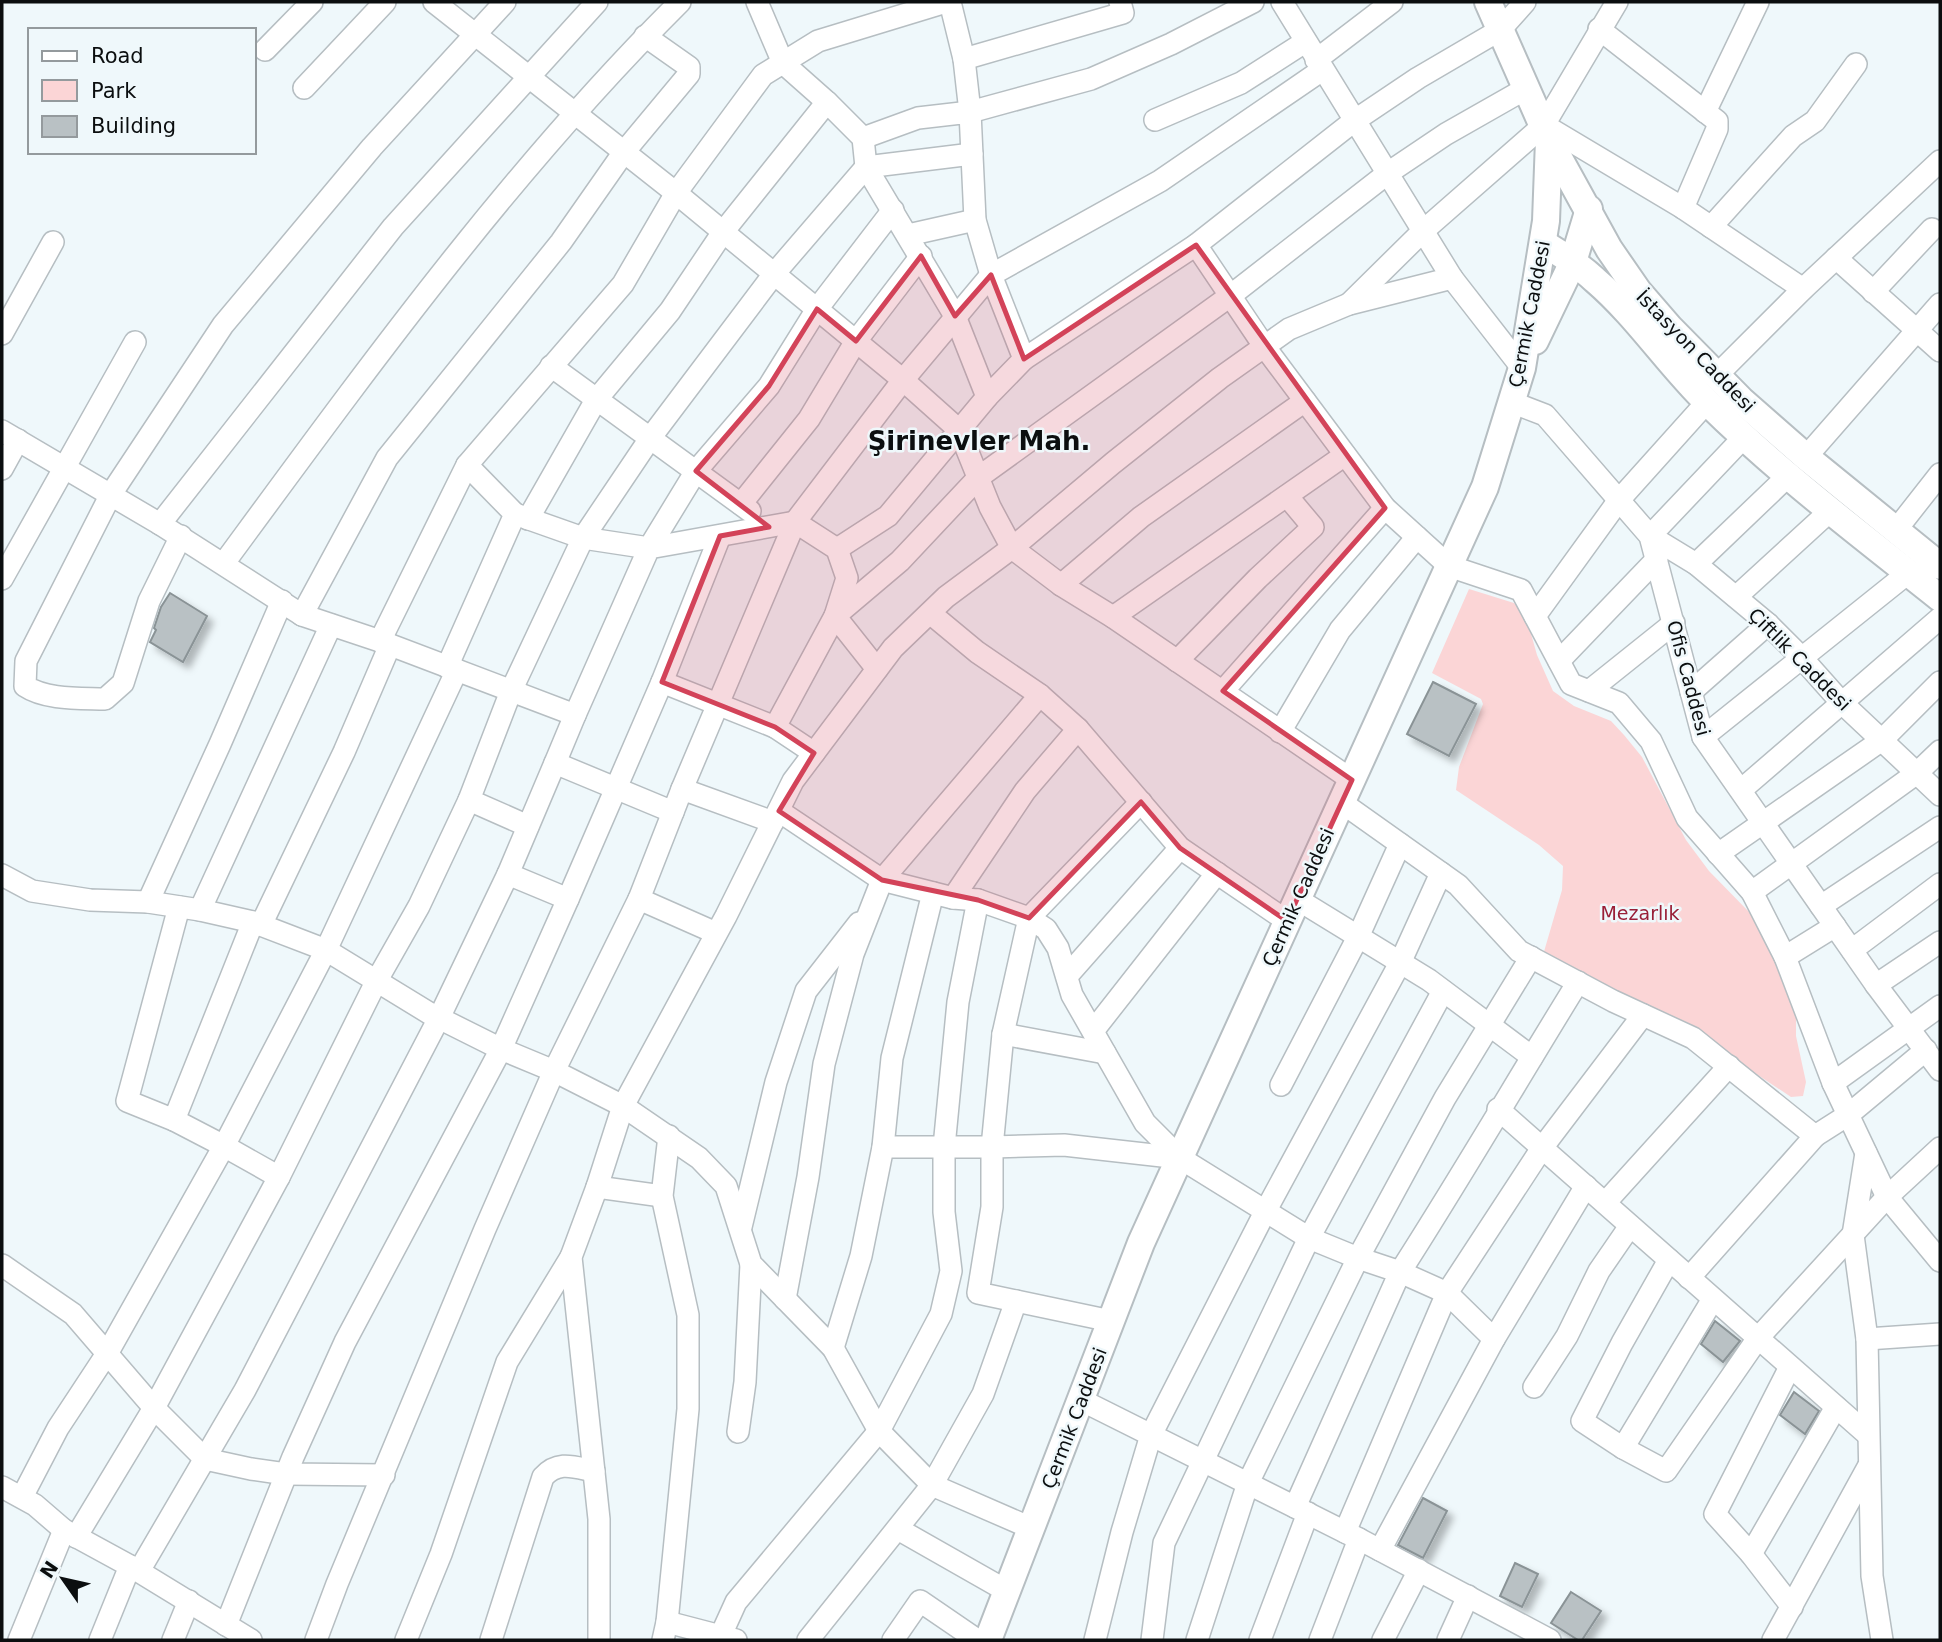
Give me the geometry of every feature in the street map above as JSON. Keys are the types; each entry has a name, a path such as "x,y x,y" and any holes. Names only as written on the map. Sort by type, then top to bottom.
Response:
{"main road":[{"name":"İstasyon Caddesi","path":"1488,2 1546,132 1609,249 1638,291 1797,466 1896,530 1940,566"},
{"name":"Çermik Caddesi","path":"988,1640 1141,1243 1485,487 1522,368 1543,243 1546,132"},
{"path":"1522,368 1573,262 1589,209"},
{"path":"1543,243 1573,262 1613,298 1707,402 1744,436 1797,466 1830,512 1940,598"}],"street":[{"path":"265,50 312,2"},
{"path":"304,88 385,2"},
{"path":"434,2 478,34 676,193 903,380 958,430 990,507 1012,548 1061,585 1113,617 1280,732 1347,791 1399,844 1458,885 1519,951 1693,1038 1815,1136"},
{"path":"181,536 149,601 123,683 105,699 71,698 32,690 25,686 26,661 111,494 223,325 372,146 505,2"},
{"path":"160,524 393,228 597,2"},
{"path":"224,564 333,415 442,274 575,112 680,2"},
{"path":"757,2 782,63 863,138 866,167 956,316 987,397"},
{"path":"174,1120 257,923 344,752 385,643 467,465 623,284 676,193 763,75 818,41 948,2 964,59 970,112 975,220 991,275 1024,359"},
{"path":"964,59 1123,13 1120,2"},
{"path":"863,138 918,118 970,112 1091,79 1171,44 1253,2"},
{"path":"1282,2 1452,278 1522,368"},
{"path":"316,1640 485,1229 554,1071 639,899 682,789 795,522 903,380 991,275 1160,181 1315,57 1392,2"},
{"path":"837,549 888,516 958,430 1024,359 1196,245 1354,121 1418,78 1500,30 1525,2"},
{"path":"1349,304 1423,231 1546,132 1599,29 1617,2"},
{"path":"1705,112 1758,2"},
{"path":"1599,29 1717,121 1717,129 1684,208"},
{"path":"302,615 387,458 561,242 624,152 689,74 689,67 645,36"},
{"path":"1155,120 1241,83 1315,57"},
{"path":"1711,227 1793,136 1815,121 1856,64"},
{"path":"835,616 900,561 979,477 1230,296 1388,173 1446,134 1527,88"},
{"path":"22,1497 58,1428 108,1352 224,1146 326,950 522,516 597,400 670,312 723,232 827,102"},
{"path":"1546,132 1684,208 1803,289"},
{"path":"19,1640 70,1533 154,1408 279,1177 377,980 419,906 469,800 512,691 583,538 652,437 774,274 866,167 972,154"},
{"path":"1716,376 1803,289 1940,161"},
{"path":"100,1640 134,1569 205,1459 245,1390 439,1018 508,874 649,548 696,471 769,386 817,309 893,210"},
{"path":"908,235 975,220"},
{"path":"1873,292 1932,229"},
{"path":"2,334 53,242"},
{"path":"1196,245 1264,346 1385,508 1448,566 1521,590 1571,684 1619,703 1651,741 1687,818 1752,892 1785,957 1833,1083 1886,1197 1936,1247"},
{"path":"741,504 809,419 856,341 921,256"},
{"path":"1836,258 1940,351"},
{"path":"406,1640 441,1554 507,1362 571,1257 597,1188 623,1105 716,933 793,781 893,648 946,597 1012,548 1220,378 1289,329 1349,304 1452,278"},
{"path":"1696,564 1797,466 1940,304"},
{"path":"2,579 135,342"},
{"path":"551,366 652,437 769,527"},
{"path":"1061,585 1142,517 1305,401"},
{"name":"Ofis Caddesi","path":"1511,402 1545,415 1650,536 1703,737 1876,985 1940,1070"},
{"path":"1535,616 1619,500 1707,402"},
{"path":"2,469 10,436 181,536 302,615 385,643 575,715"},
{"path":"1650,536 1744,436"},
{"path":"1113,617 1345,455"},
{"path":"467,465 522,516 583,538 649,548 795,522 837,549 847,578 835,616 775,727"},
{"path":"1896,530 1940,474"},
{"path":"1177,661 1258,578 1313,527 1287,496"},
{"path":"1223,691 1385,508"},
{"path":"1736,597 1830,512"},
{"path":"226,1625 286,1474 345,1342 501,1049 662,682 720,536"},
{"name":"Çiftlik Caddesi","path":"1650,536 1696,564 1768,624 1841,702 1940,795"},
{"path":"1280,732 1340,629 1417,537"},
{"path":"1559,661 1657,559"},
{"path":"1703,737 1908,573"},
{"path":"148,902 282,601"},
{"path":"930,613 976,652 1040,695 1078,729 1180,848 1217,873 1292,910 1358,937 1443,991 1532,1057"},
{"path":"835,616 877,669"},
{"path":"1741,790 1940,618"},
{"path":"1589,691 1674,622"},
{"path":"1691,692 1768,624"},
{"path":"279,1177 174,1120 127,1101 189,908 331,625"},
{"path":"662,682 775,727 814,753"},
{"path":"1718,854 1882,740 1940,682"},
{"path":"785,1299 808,1177 824,1064 853,954 883,880 1040,695"},
{"path":"833,1348 861,1256 883,1147 892,1058 943,896 1078,729"},
{"path":"1752,892 1917,773 1940,751"},
{"path":"555,763 673,812"},
{"path":"682,789 776,816 883,880 943,896 978,900 1029,918 1046,929 1058,948 1072,995 1144,1123 1180,1158 1309,1238 1400,1272 1447,1293 1494,1339"},
{"path":"469,800 528,826"},
{"path":"1111,1321 978,1293 992,1207 992,1147 1003,1034 1029,918 1141,802"},
{"path":"1821,905 1940,827"},
{"path":"1281,1085 1358,937 1399,844"},
{"path":"1067,976 1180,848"},
{"path":"1093,1031 1217,873"},
{"path":"1095,1640 1122,1532 1151,1435 1265,1212 1400,963 1441,873"},
{"path":"508,874 568,900"},
{"path":"2,875 32,891 90,901 148,902 257,923 326,950 439,1018 623,1105 670,1136 699,1158 726,1186 751,1264 745,1382 738,1432"},
{"path":"1852,950 1940,884"},
{"path":"639,899 716,933"},
{"path":"670,1136 662,1196 688,1315 688,1409 665,1631 726,1639 736,1601 879,1431 941,1314 951,1271 944,1212 944,1147 958,1002 978,900"},
{"path":"741,1227 776,1082 806,991 873,904"},
{"path":"1785,957 1835,926"},
{"path":"1876,985 1940,942"},
{"path":"1197,1640 1248,1483 1358,1258 1445,1098 1531,957"},
{"path":"1260,1640 1301,1510 1400,1272 1578,982"},
{"path":"1152,1640 1164,1542 1309,1238 1443,991"},
{"path":"1833,1083 1940,1006"},
{"path":"1320,1640 1352,1535 1447,1293 1542,1148 1643,1015"},
{"path":"1003,1034 1105,1053"},
{"path":"1689,1278 1815,1136 1848,1115 1926,1051"},
{"path":"1605,1203 1729,1066"},
{"path":"1499,1109 1867,1434"},
{"path":"883,1147 1064,1145 1180,1158"},
{"path":"1670,1260 1622,1343 1582,1421 1623,1448 1666,1471 1758,1338 1886,1197 1940,1149"},
{"path":"1866,1153 1853,1234 1867,1339 1872,1576 1882,1640"},
{"path":"1380,1550 1494,1339 1586,1186"},
{"path":"597,1188 662,1196"},
{"path":"1534,1387 1567,1336 1599,1271 1630,1226"},
{"path":"571,1257 599,1519 599,1640"},
{"path":"751,1264 833,1348 879,1431 932,1485 1031,1528"},
{"path":"2,1265 74,1314 154,1408 205,1459 286,1474 384,1475"},
{"path":"1623,1448 1713,1299"},
{"path":"808,1640 932,1485 983,1394 1016,1301"},
{"path":"1867,1339 1940,1334"},
{"path":"1790,1367 1715,1514 1751,1553 1792,1606"},
{"path":"1081,1400 1419,1570 1468,1596 1526,1635 1550,1640"},
{"path":"1751,1553 1836,1407"},
{"path":"491,1640 543,1477 549,1470 562,1465 594,1471"},
{"path":"1773,1640 1868,1466"},
{"path":"2,1487 22,1497 70,1533 251,1640"},
{"path":"898,1529 1007,1591"},
{"path":"1383,1640 1419,1570"},
{"path":"1448,1640 1468,1596"},
{"path":"173,1640 189,1601"},
{"path":"893,1640 920,1601 977,1640"}],"highlighted area":[{"path":"1196,245 1385,508 1223,691 1352,780 1287,921 1180,848 1141,802 1029,918 978,900 882,880 779,811 814,753 775,727 662,682 720,536 769,527 696,471 769,386 817,309 856,341 921,256 955,316 991,275 1024,359"}],"green space":[{"name":"Mezarlık","path":"1469,589 1514,603 1526,616 1537,655 1553,691 1574,706 1611,721 1624,735 1642,757 1686,840 1709,871 1753,916 1796,1005 1796,1036 1806,1082 1803,1096 1791,1097 1692,1031 1543,955 1562,890 1563,866 1539,845 1456,790 1459,767 1483,704 1481,699 1432,673"}],"building":[{"path":"170,593 207,616 183,662 150,642 156,630 154,628 161,607"},
{"path":"1433,682 1476,704 1449,756 1407,734"},
{"path":"1715,1321 1740,1341 1723,1362 1701,1344"},
{"path":"1794,1392 1819,1411 1805,1434 1780,1415"},
{"path":"1423,1498 1447,1511 1423,1558 1398,1545"},
{"path":"1515,1563 1538,1574 1522,1607 1500,1596"},
{"path":"1571,1592 1601,1611 1582,1640 1551,1623"}],"district":[{"name":"Şirinevler Mah.","path":"979,441"}]}
